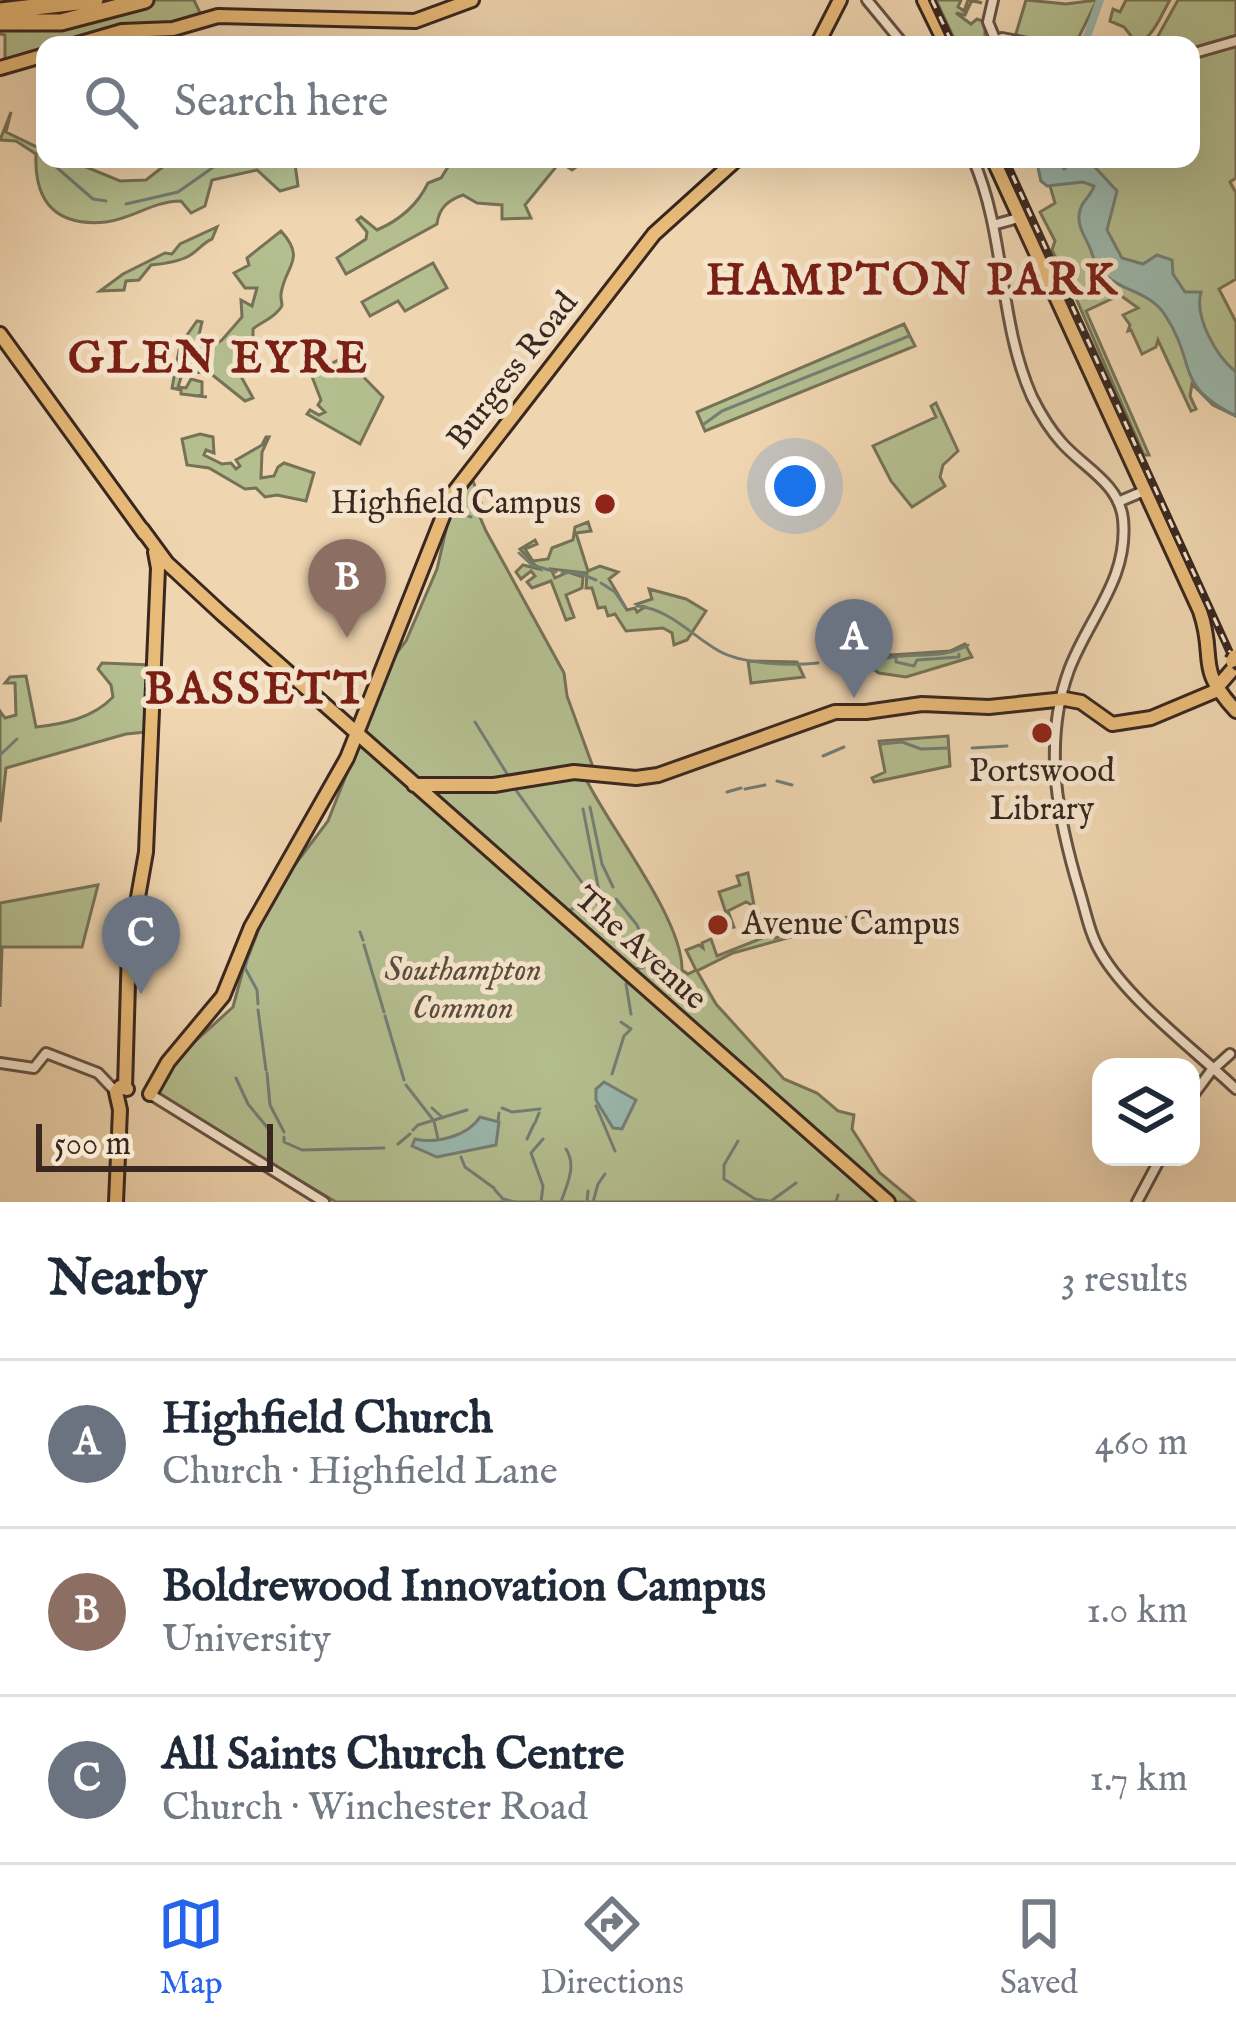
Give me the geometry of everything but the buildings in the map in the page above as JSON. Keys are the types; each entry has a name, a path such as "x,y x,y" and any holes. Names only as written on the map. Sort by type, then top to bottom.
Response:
{"highway":[{"path":"0,7 28,0"},
{"path":"0,7 95,0"},
{"path":"0,22 61,22 145,0"}],"main road":[{"path":"107,36 173,29 218,16 415,21 472,0"},
{"path":"822,36 840,0"},
{"path":"924,0 940,36"},
{"path":"0,68 36,58"},
{"name":"Burgess Road","path":"150,1094 164,1067 230,984 251,926 359,741 452,496 654,234 727,168"},
{"path":"997,168 1200,610 1233,706"},
{"path":"0,334 142,529 163,566 157,586 146,852 129,948 116,1202"},
{"name":"The Avenue","path":"163,566 182,577 359,741 888,1202"},
{"path":"414,785 494,785 585,772 636,778 663,775 836,712 922,704 980,707 1082,702 1106,722 1116,724 1158,716 1222,673"},
{"path":"121,1091 150,1094"}],"street":[{"path":"868,0 897,36"},
{"path":"990,36 993,0"},
{"path":"1200,51 1236,41"},
{"path":"977,168 988,196 1012,340 1034,402 1061,441 1102,478 1118,502 1124,529 1118,577 1086,630 1053,701 1054,759 1071,860 1098,948 1156,1015 1236,1089"},
{"path":"992,225 1018,218"},
{"path":"1118,502 1144,491"},
{"path":"0,1063 34,1068 46,1053 98,1073 121,1091"},
{"path":"1200,1086 1233,1053"},
{"path":"150,1094 325,1202"},
{"path":"1137,1202 1156,1166"}],"green space":[{"path":"152,0 194,0 201,15 166,26 95,36 36,36 36,55 5,65 5,35 0,34 0,26"},
{"path":"936,0 961,0 958,7 964,11 968,0 972,1 965,15 956,13 971,24 977,19 985,22 985,36 953,36"},
{"path":"1026,0 1066,4 1097,0 1079,36 1015,36"},
{"path":"1126,0 1170,0 1148,36 1131,36 1110,21 1113,9 1120,12"},
{"path":"1178,0 1236,0 1236,178 1230,182 1236,193 1236,279 1219,289 1236,322 1236,416 1213,405 1192,384 1190,396 1196,409 1191,411 1158,340 1156,347 1142,354 1123,315 1138,308 1120,295 1086,311 1149,455 1144,455 1052,250 1055,241 1040,212 1055,203 1038,168 1200,168 1200,36 1158,36"},
{"path":"11,112 6,132 36,147 36,154 16,141 0,140"},
{"path":"88,168 120,181 146,180 161,168 296,168 298,186 280,191 257,170 212,180 205,206 191,213 181,201 106,222 89,222 52,208 36,171"},
{"path":"447,168 555,168 525,205 531,218 502,219 502,205 477,203 463,195 442,209 437,224 346,274 337,258 366,239 367,232 357,220 361,217 377,230 393,222 428,183 441,178"},
{"path":"217,227 212,239 189,256 151,265 139,280 126,281 124,290 100,291 123,274 172,254 180,244"},
{"path":"281,231 293,249 282,305 253,329 253,345 238,371 253,398 245,401 205,369 201,360 197,365 203,372 182,374 178,387 186,388 191,379 202,382 198,396 172,388 180,345 197,321 202,322 199,335 213,341 204,353 222,340 242,317 241,300 252,306 257,288 245,288 234,273 249,265 247,258"},
{"path":"433,263 447,288 405,311 398,301 370,316 362,302"},
{"path":"904,324 915,346 705,431 697,412"},
{"path":"344,357 383,397 360,444 307,414 310,410 319,415 325,412 318,405 321,400 311,374"},
{"path":"936,403 958,451 943,465 940,477 945,486 912,507 891,481 873,446 936,417 931,406"},
{"path":"200,434 213,437 214,453 206,450 204,455 236,469 240,466 236,460 269,437 262,452 261,478 274,476 284,463 314,473 306,501 265,497 256,488 245,489 209,468 187,465 182,439"},
{"name":"Southampton Common","path":"473,481 482,505 476,508 486,531 564,673 567,696 593,767 586,779 671,925 682,970 688,974 696,970 686,950 703,948 702,943 711,939 717,956 765,937 754,906 746,902 728,911 734,927 722,929 729,922 719,892 740,885 737,876 748,873 754,905 775,938 861,913 871,915 733,953 697,971 716,1004 784,1079 817,1093 838,1111 854,1115 852,1129 880,1173 915,1202 336,1202 156,1095 168,1066 233,1007 272,895 328,821 392,659 406,641 437,569 452,504"},
{"path":"588,522 591,531 576,533 588,571 600,566 618,572 609,579 627,610 637,612 645,607 637,604 652,599 649,589 686,599 706,611 687,640 674,645 672,633 663,628 626,631 615,614 608,616 605,607 598,608 592,588 586,588 587,573 551,569 555,578 568,572 583,577 582,588 566,595 574,617 566,620 551,581 532,588 527,582 535,576 531,571 521,579 516,572 523,565 539,569 520,549 535,540 537,544 525,549 533,561 548,559 552,548 573,540 575,527"},
{"path":"832,637 872,637 891,655 950,651 965,644 972,657 906,677 879,673 859,660 841,666 822,652"},
{"path":"748,661 797,662 804,677 751,683"},
{"path":"102,663 151,665 147,732 6,768 0,822 0,711 5,718 16,715 15,683 5,683 10,677 26,676 36,727 57,724 87,715 113,697 111,685 98,669"},
{"path":"948,736 950,766 874,782 872,778 885,772 879,741"},
{"path":"98,885 82,947 2,947 0,1007 0,903"}],"water":[{"path":"1038,168 1096,168 1117,191 1107,230 1122,258 1143,264 1157,255 1172,260 1173,274 1185,292 1201,292 1208,335 1236,372 1236,416 1216,405 1195,384 1175,332 1157,305 1115,282 1097,265 1079,221 1081,207 1094,186 1083,182 1047,186"},
{"path":"604,1082 636,1100 622,1129 613,1128 596,1100 596,1089"},
{"path":"480,1117 499,1122 496,1145 437,1157 412,1146 415,1139 460,1134"}],"waterway":[{"path":"1087,36 1100,0"},
{"path":"57,168 93,199 106,201"},
{"path":"126,204 178,192 212,168"},
{"path":"704,424 722,411 909,336"},
{"path":"453,511 471,517"},
{"path":"519,553 532,565 556,572"},
{"path":"562,573 576,572 596,580"},
{"path":"601,583 625,607"},
{"path":"637,606 670,618 740,659 818,663"},
{"path":"832,639 835,652"},
{"path":"872,663 945,653 968,645"},
{"path":"830,658 834,654 869,661"},
{"path":"896,659 914,666 917,660 959,654"},
{"path":"475,722 509,777"},
{"path":"0,755 17,739"},
{"path":"882,744 948,748"},
{"path":"972,748 1007,746"},
{"path":"823,756 844,747"},
{"path":"777,781 792,785"},
{"path":"745,789 765,785"},
{"path":"513,786 598,905"},
{"path":"727,792 741,788"},
{"path":"590,807 602,864 613,887"},
{"path":"583,809 601,901"},
{"path":"568,911 593,899"},
{"path":"616,899 637,925 649,953 644,967 636,969"},
{"path":"360,932 363,940"},
{"path":"251,943 245,968 257,990 258,1004"},
{"path":"364,945 384,1012"},
{"path":"626,984 631,1014"},
{"path":"258,1010 266,1070"},
{"path":"385,1016 404,1080"},
{"path":"612,1074 624,1036 631,1029 621,1022"},
{"path":"267,1073 270,1105 284,1132"},
{"path":"236,1078 248,1104 271,1132"},
{"path":"406,1085 434,1121 438,1139"},
{"path":"596,1106 615,1151"},
{"path":"432,1108 443,1118"},
{"path":"502,1108 512,1112 540,1109"},
{"path":"413,1130 467,1110"},
{"path":"498,1121 499,1113"},
{"path":"535,1123 539,1113"},
{"path":"527,1139 534,1124"},
{"path":"398,1144 410,1134"},
{"path":"284,1137 284,1142 302,1150 384,1148"},
{"path":"541,1202 543,1186 531,1153 543,1139"},
{"path":"738,1141 724,1165 724,1179 755,1199 769,1201"},
{"path":"561,1202 571,1168 566,1149"},
{"path":"461,1157 465,1167 494,1188"},
{"path":"593,1202 605,1174"},
{"path":"771,1201 796,1183"},
{"path":"495,1190 514,1202"},
{"path":"587,1202 588,1191"},
{"path":"836,1202 838,1195"}],"railway":[{"path":"932,0 949,36"},
{"path":"1009,168 1236,666"}],"place":[{"name":"Highfield Campus","path":"605,504"},
{"name":"Boldrewood Innovation Campus","path":"347,638"},
{"name":"Highfield Church","path":"854,698"},
{"name":"Portswood Library","path":"1042,733"},
{"name":"Avenue Campus","path":"718,925"},
{"name":"All Saints Church Centre","path":"141,994"}],"district":[{"name":"HAMPTON PARK","path":"913,281"},
{"name":"GLEN EYRE","path":"219,359"},
{"name":"BASSETT","path":"257,690"}]}
